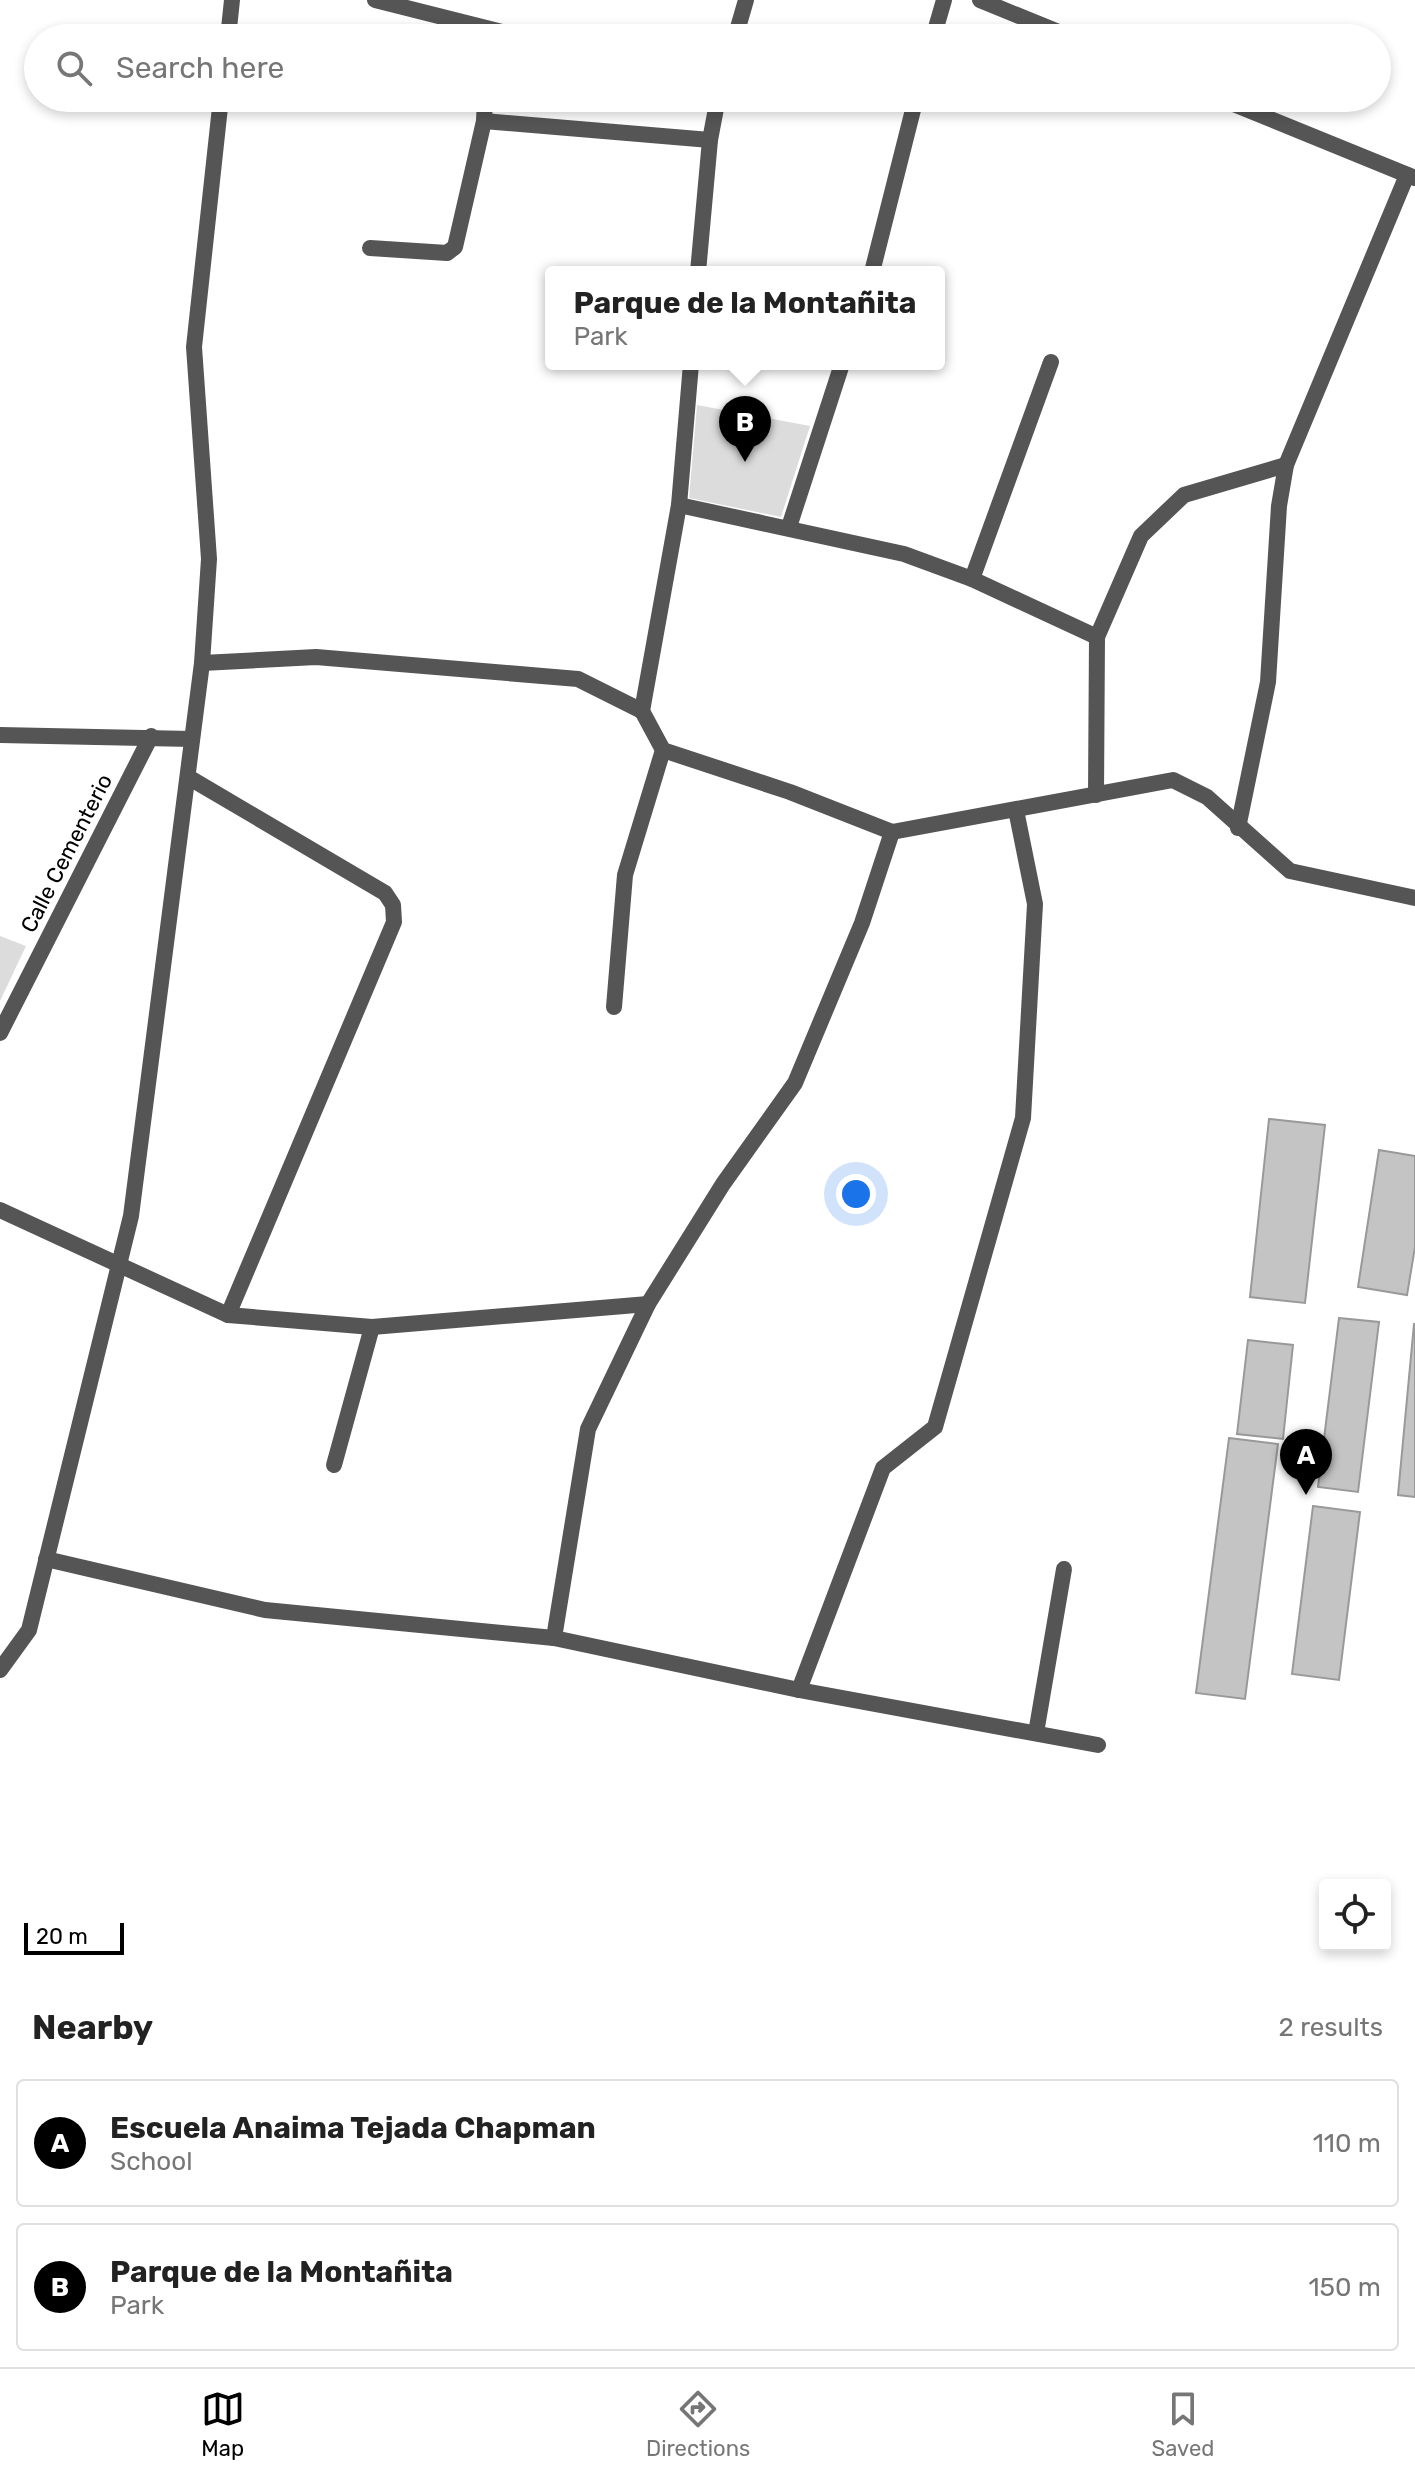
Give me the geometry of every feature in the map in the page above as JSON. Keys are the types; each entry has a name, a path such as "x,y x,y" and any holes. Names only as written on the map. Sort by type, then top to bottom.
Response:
{"street":[{"path":"229,24 232,0"},
{"path":"375,0 455,24"},
{"path":"739,24 746,0"},
{"path":"937,24 944,0"},
{"path":"980,0 1039,24"},
{"path":"0,1670 29,1630 131,1216 202,663 209,559 194,347 219,112"},
{"path":"370,248 447,253 455,247 484,112"},
{"path":"699,266 715,112"},
{"path":"874,266 912,112"},
{"path":"1238,828 1268,682 1279,506 1286,465 1411,177 1253,112"},
{"path":"484,121 710,140"},
{"path":"972,579 1051,362"},
{"path":"642,711 679,505 690,370"},
{"path":"789,527 840,370"},
{"path":"1096,795 1097,637 1141,536 1184,495 1286,465"},
{"path":"679,505 904,554 972,579 1097,637"},
{"path":"202,663 316,657 578,679 642,711 663,750 790,792 892,832 1173,780 1207,797 1238,828 1290,871 1415,898"},
{"path":"0,735 192,739"},
{"name":"Calle Cementerio","path":"0,1033 151,736"},
{"path":"614,1007 625,875 663,750"},
{"path":"188,777 385,893 393,905 394,922 228,1315"},
{"path":"799,1690 883,1468 935,1427 1023,1118 1035,904 1016,810"},
{"path":"554,1638 588,1429 648,1304 723,1184 795,1083 862,923 892,832"},
{"path":"0,1210 228,1315 372,1327 648,1304"},
{"path":"334,1465 372,1327"},
{"path":"46,1559 265,1610 554,1638 799,1690 1098,1745"},
{"path":"1036,1733 1064,1569"}],"shaded area":[{"path":"697,405 810,426 781,517 689,498"},
{"path":"0,936 26,946 0,1001"}],"building":[{"path":"1269,1119 1325,1125 1305,1303 1250,1297"},
{"path":"1379,1150 1415,1156 1415,1247 1407,1295 1358,1287"},
{"path":"1339,1318 1379,1322 1358,1492 1318,1487"},
{"path":"1415,1324 1415,1497 1398,1495"},
{"path":"1248,1340 1293,1345 1283,1439 1237,1434"},
{"path":"1229,1438 1278,1444 1245,1699 1196,1693"},
{"path":"1313,1506 1360,1512 1339,1680 1292,1674"}],"place":[{"name":"Parque de la Montañita","path":"745,462"},
{"name":"Escuela Anaima Tejada Chapman","path":"1306,1495"}]}
